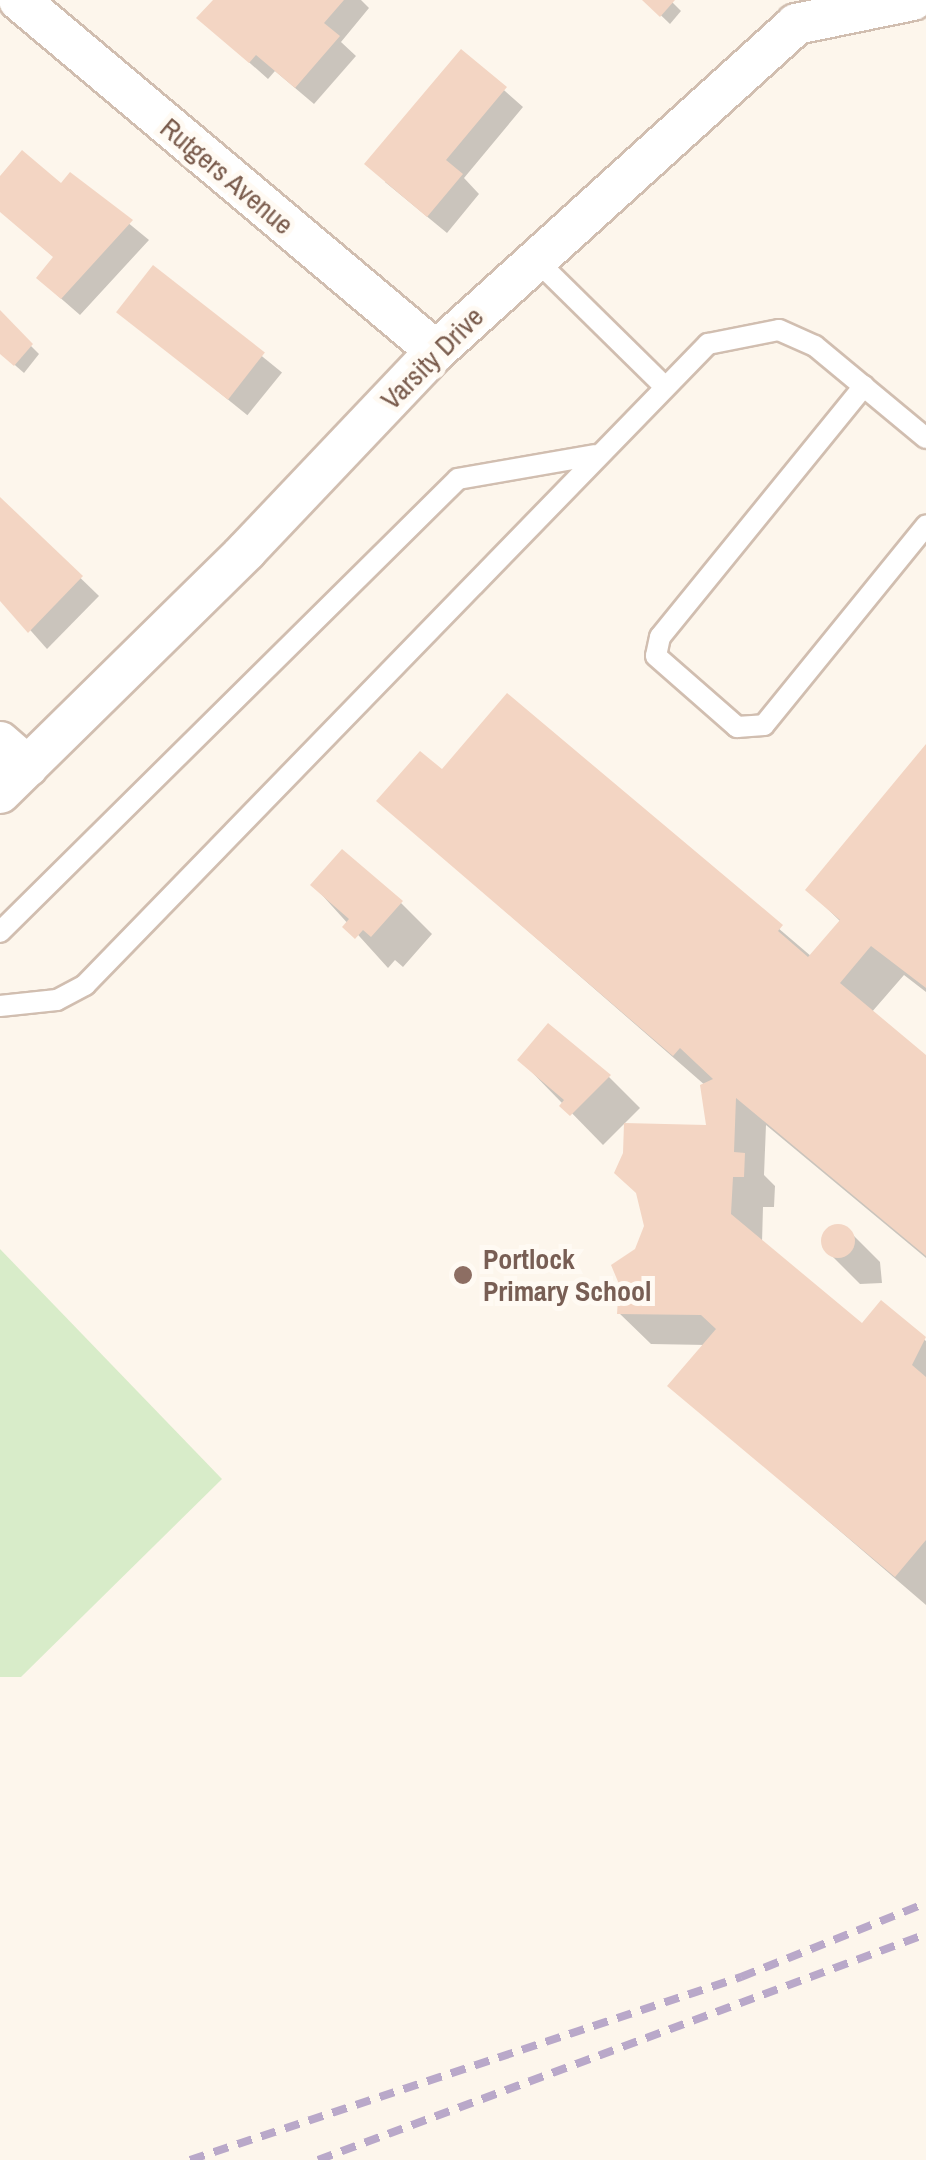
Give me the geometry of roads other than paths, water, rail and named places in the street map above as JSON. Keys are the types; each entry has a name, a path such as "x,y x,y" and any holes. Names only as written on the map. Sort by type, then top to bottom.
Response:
{"street":[{"name":"Rutgers Avenue","path":"19,0 436,351"},
{"name":"Varsity Drive","path":"9,767 436,351 796,24 913,0"}],"lane":[{"path":"536,260 662,384"},
{"path":"0,1006 56,1000 85,985 662,384 708,344 779,330 815,346 926,438"},
{"path":"864,386 660,636 656,656 737,727 764,725 926,526"},
{"path":"0,932 458,479 595,455"}],"railway":[{"path":"190,2160 741,1977 926,1903"},
{"path":"318,2160 926,1934"}],"place":[{"name":"Portlock Primary School","path":"463,1275"}]}
